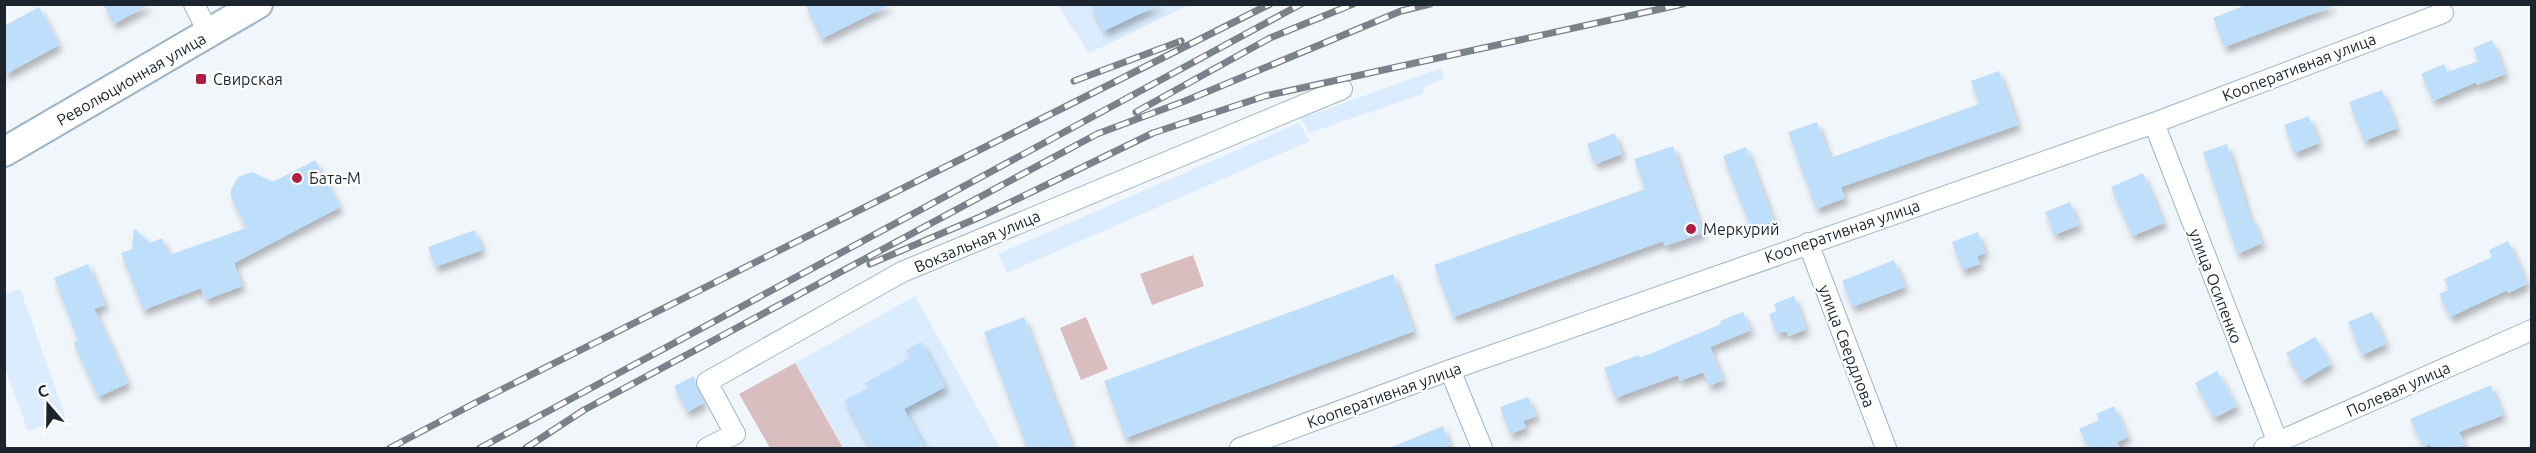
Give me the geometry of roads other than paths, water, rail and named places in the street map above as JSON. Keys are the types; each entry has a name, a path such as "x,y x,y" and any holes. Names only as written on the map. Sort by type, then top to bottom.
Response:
{"main road":[{"name":"Революционная улица","path":"4,152 258,4"}],"street":[{"path":"194,4 209,34"},
{"name":"Кооперативная улица","path":"1240,448 1450,370 2154,123 2443,13"},
{"name":"Вокзальная улица","path":"707,448 735,434 707,382 902,272 1342,89"},
{"name":"улица Осипенко","path":"2154,123 2274,447"},
{"name":"улица Свердлова","path":"1808,243 1886,448"},
{"name":"Полевая улица","path":"2274,447 2532,330"},
{"path":"1450,370 1482,448"}],"railway":[{"path":"390,448 475,403 1270,4"},
{"path":"480,448 1301,4"},
{"path":"1136,112 1270,38 1353,4"},
{"path":"526,448 584,410 1097,134 1185,101 1401,11 1430,4"},
{"path":"870,264 980,217 1153,133 1265,96 1683,4"},
{"path":"1074,81 1181,41"}],"place":[{"name":"Свирская","path":"201,79"},
{"name":"Бата-М","path":"297,178"},
{"name":"Меркурий","path":"1691,229"}]}
